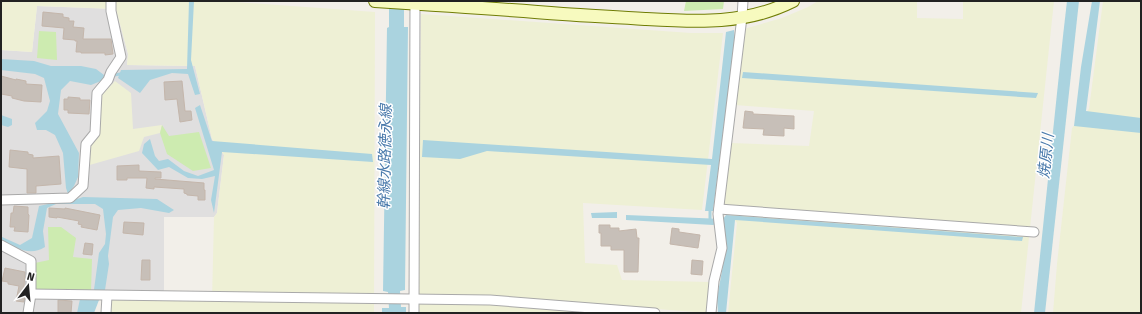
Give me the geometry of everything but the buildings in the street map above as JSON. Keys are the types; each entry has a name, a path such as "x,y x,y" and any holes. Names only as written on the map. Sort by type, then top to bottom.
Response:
{"street":[{"path":"1,200 70,198 83,186 86,144 95,133 97,93 110,76 121,57 110,1"},
{"path":"375,1 496,5 679,21 724,21 742,18 762,14 793,1"},
{"path":"710,313 714,281 722,248 719,210 743,1"},
{"path":"414,313 415,2"},
{"path":"719,210 1034,232"},
{"path":"1,245 31,261 31,294 28,313"},
{"path":"31,294 490,300 655,313"},
{"path":"105,296 106,313"}],"shaded area":[{"path":"37,6 116,9 128,54 127,65 195,66 212,139 224,155 217,213 214,217 164,217 164,292 91,292 90,313 1,313 1,50 32,52"}],"green space":[{"path":"1,1 221,1 375,12 374,313 111,313 111,300 212,300 214,217 217,213 224,155 212,139 195,66 127,65 128,54 116,9 37,6 32,52 1,50"},
{"path":"686,1 724,1 723,9 684,11"},
{"path":"818,1 917,1 917,18 963,19 963,1 1054,1 1021,313 728,313 737,223 724,205 731,143 809,146 814,111 735,105 744,29 782,18"},
{"path":"1103,1 1141,1 1141,313 1053,313 1072,128 1089,109"},
{"path":"421,14 691,33 723,33 702,210 583,203 585,263 617,265 622,280 710,282 708,313 644,308 643,313 418,313"},
{"path":"39,31 56,32 57,60 37,58"},
{"path":"115,81 131,93 133,129 162,125 160,133 144,137 139,151 86,166 100,97"},
{"path":"162,125 169,136 199,132 211,168 193,171 167,154 160,133"},
{"path":"48,227 61,227 76,238 73,257 92,259 91,292 36,291 35,263 49,260"}],"water":[{"path":"189,1 194,1 191,60 200,94 195,95 188,74 172,73 150,80 140,93 118,78 121,70 187,69"},
{"path":"389,1 404,1 404,27 408,27 405,290 400,291 401,307 406,307 406,313 382,313 382,308 389,308 388,292 383,291 387,28 389,27"},
{"path":"1067,1 1079,1 1045,313 1034,313 1063,36"},
{"path":"1092,1 1100,1 1086,111 1141,118 1141,133 1074,126 1081,67"},
{"path":"734,30 735,39 713,211 705,211 711,165 487,151 460,159 422,157 423,140 712,159 726,32"},
{"path":"1,59 34,61 51,66 81,66 96,69 104,75 101,81 91,85 70,81 61,90 58,114 79,153 78,177 68,194 66,188 63,153 55,135 46,130 37,130 35,123 47,111 50,101 44,78 35,74 1,70"},
{"path":"743,72 1038,93 1036,98 742,78"},
{"path":"200,105 212,141 372,154 373,162 222,152 214,213 211,200 215,176 202,179 188,178 169,167 158,170 142,153 144,144 150,139 155,156 159,161 168,159 184,171 198,176 214,170 195,108"},
{"path":"1,115 12,119 12,125 8,127 1,125"},
{"path":"83,197 157,199 174,210 169,213 141,208 118,210 113,217 105,290 100,291 99,300 94,313 77,313 80,299 93,297 99,253 105,244 106,234 103,209 95,204 56,204 47,208 43,231 45,247 39,250 23,250 1,241 2,237 20,245 32,238 39,206"},
{"path":"617,212 617,218 592,218 591,213"},
{"path":"626,215 723,219 726,215 1023,237 1022,241 735,220 726,313 718,313 717,298 726,249 717,224 626,220"}],"waterway":[{"path":"103,77 120,74"},
{"path":"710,208 710,222"}],"water label":[{"name":"焼原川","path":"1046,156"},
{"name":"幹線水路徳永線","path":"385,157"}]}
